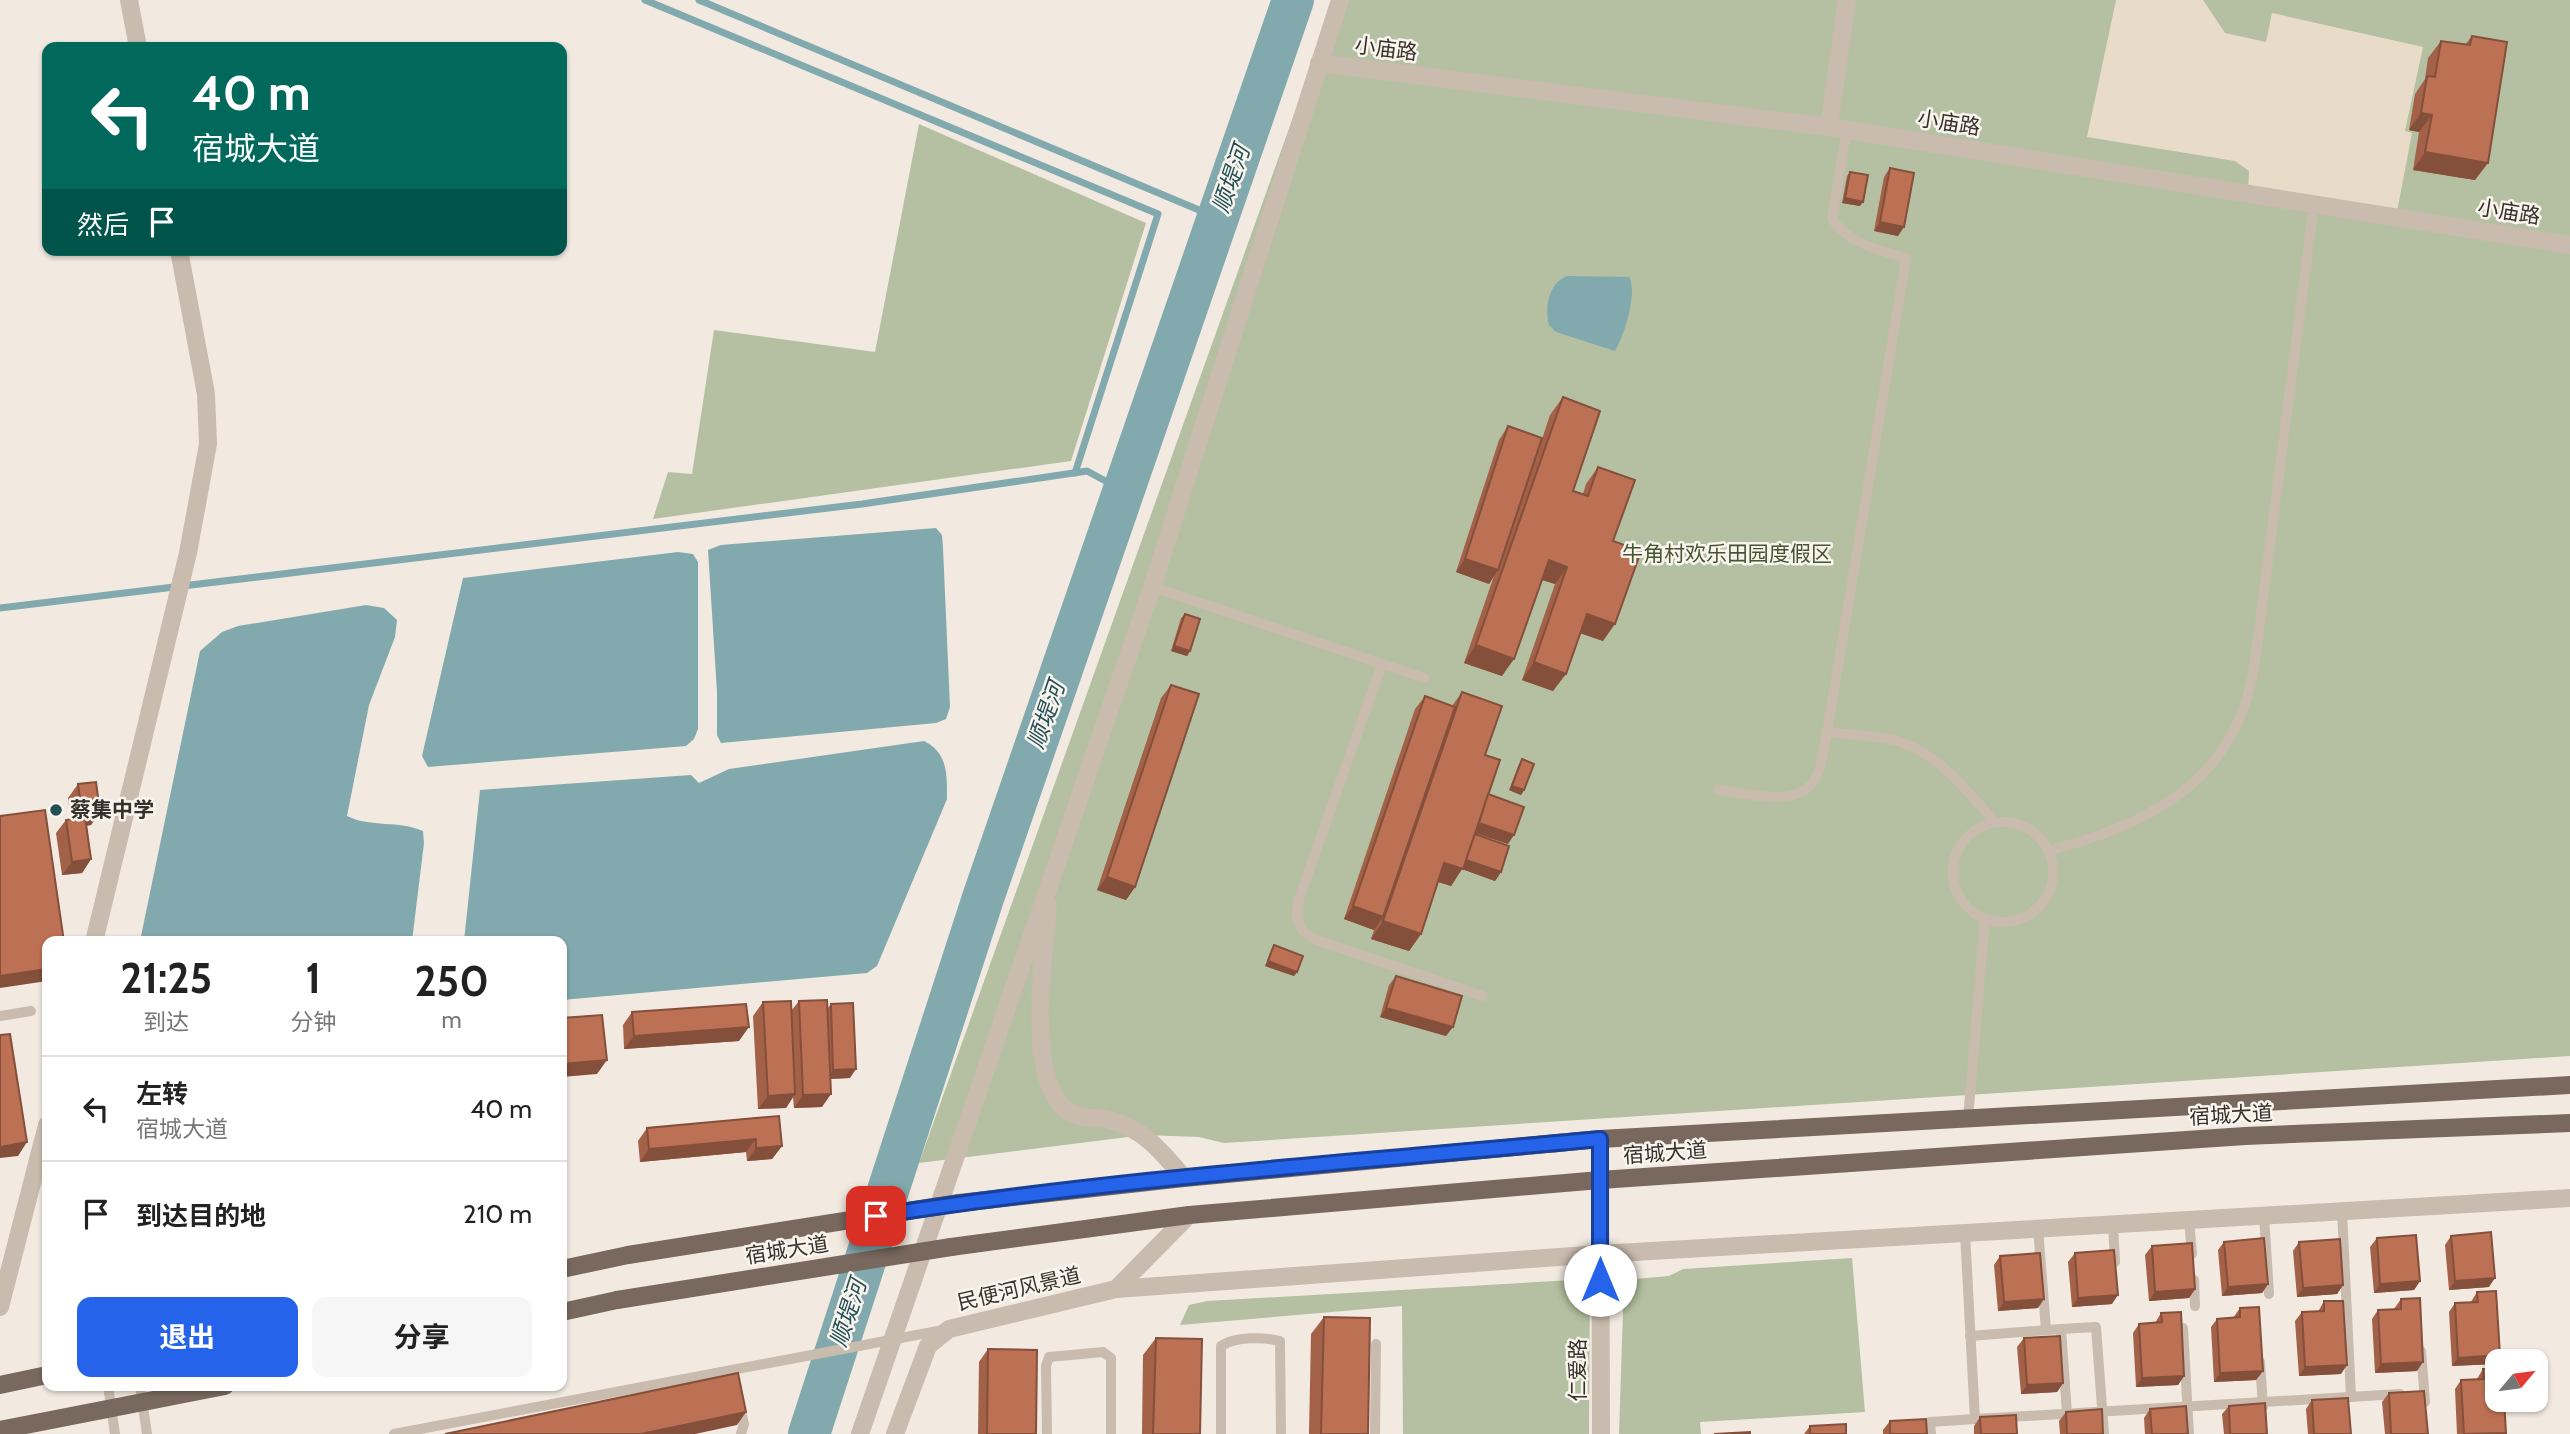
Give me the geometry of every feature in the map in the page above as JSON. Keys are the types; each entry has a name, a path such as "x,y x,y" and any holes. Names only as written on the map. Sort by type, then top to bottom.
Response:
{"main road":[{"name":"宿城大道","path":"567,1268 628,1255 959,1203 1184,1178 1600,1139 2570,1085"},
{"name":"宿城大道","path":"567,1311 617,1300 951,1247 1189,1215 1600,1180 2245,1136 2570,1123"},
{"path":"0,1385 42,1376"},
{"path":"0,1430 111,1410 141,1395 178,1391"}],"street":[{"path":"129,0 137,42"},
{"path":"860,1434 1152,587 1340,0"},
{"path":"1838,128 1847,0"},
{"name":"小庙路","path":"1319,63 1838,128 2570,245"},
{"path":"95,936 182,577 208,444 206,394 180,256"},
{"path":"1050,881 1040,1032 1049,1085 1060,1105 1078,1116 1108,1119 1129,1126 1152,1140 1184,1178"},
{"name":"仁爱路","path":"1600,1139 1601,1434"},
{"path":"0,1307 42,1144"},
{"name":"民便河风景道","path":"895,1434 928,1346 949,1329 1116,1289 1600,1254 2570,1198"},
{"path":"1116,1289 1189,1215"}],"lane":[{"path":"1718,790 1785,798 1801,793 1819,772 1827,732 1906,258 1859,243 1842,233 1832,219 1838,128"},
{"path":"2048,851 2122,829 2150,813 2209,768 2240,723 2249,699 2254,668 2314,204"},
{"path":"1152,587 1424,678"},
{"path":"1382,664 1295,911 1297,924 1304,935 1482,996"},
{"path":"1827,732 1898,741 1923,752 1945,769 1995,822"},
{"path":"1995,822 2011,822 2026,828 2039,838 2048,851 2053,868 2051,884 2044,900 2033,912 2002,922 1985,919 1971,910 1960,898 1954,882 1953,866 1957,850 1966,837 1979,827 1995,822"},
{"path":"1968,1119 1985,919"},
{"path":"0,1016 31,1011"},
{"path":"2342,1211 2351,1397"},
{"path":"2264,1215 2269,1294"},
{"path":"2189,1220 2195,1306"},
{"path":"2113,1224 2116,1278"},
{"path":"2038,1228 2046,1330"},
{"path":"1965,1233 1975,1419"},
{"path":"1970,1336 2096,1327 2104,1434"},
{"path":"2183,1328 2189,1434"},
{"path":"394,1434 949,1329"},
{"path":"2061,1329 2067,1413"},
{"path":"1222,1434 1221,1346 1230,1340 1269,1339 1280,1341 1281,1434"},
{"path":"2421,1341 2427,1420"},
{"path":"1375,1434 1376,1344"},
{"path":"2259,1347 2263,1423"},
{"path":"1046,1434 1046,1366 1049,1357 1103,1352 1111,1358 1111,1434"},
{"path":"730,1370 733,1381"},
{"path":"109,1391 115,1434"},
{"path":"736,1392 744,1424 741,1434"},
{"path":"1931,1434 1930,1422 1975,1419 2016,1421 2102,1410 2424,1393"},
{"path":"141,1395 147,1434"}],"green space":[{"name":"牛角村欢乐田园度假区","path":"1335,0 2570,0 2570,1056 1224,1143 1199,1137 1144,1135 919,1163"},
{"path":"919,124 1146,223 1071,461 653,519 668,472 692,474 714,330 875,352"},
{"path":"1852,1258 1865,1412 1700,1422 1701,1434 1619,1434 1624,1280 1669,1276 1683,1269"},
{"path":"1590,1279 1589,1434 1403,1434 1402,1306 1180,1325 1189,1305 1207,1301"}],"shaded area":[{"path":"2116,0 2203,0 2225,33 2266,42 2272,13 2423,47 2405,131 2412,133 2396,217 2248,194 2249,171 2235,161 2087,137"}],"water":[{"path":"1567,276 1629,277 1631,304 1615,351 1556,332 1549,325 1549,296 1556,284"},
{"path":"936,528 942,535 943,548 950,707 946,719 936,723 721,743 717,735 708,550 721,545"},
{"path":"678,552 693,554 698,562 698,729 694,739 686,746 428,767 422,756 463,578"},
{"path":"366,605 384,608 397,620 395,637 369,705 347,816 366,822 423,831 424,843 413,936 141,936 200,651 222,632 238,626"},
{"path":"924,741 938,752 946,773 947,799 877,966 867,973 567,1000 567,936 465,936 480,790 691,775 699,783 729,769"}],"building":[{"path":"2472,36 2507,42 2488,163 2425,152 2432,115 2421,113 2427,76 2435,77 2441,41 2470,45"},
{"path":"1890,168 1914,173 1904,227 1880,222"},
{"path":"1850,172 1868,175 1863,202 1845,198"},
{"path":"1563,397 1600,411 1573,491 1588,496 1598,467 1635,480 1613,541 1641,551 1615,624 1587,614 1566,674 1534,662 1567,567 1549,560 1514,659 1476,645"},
{"path":"1508,426 1542,438 1498,570 1465,559"},
{"path":"1185,614 1200,619 1190,651 1174,646"},
{"path":"1171,685 1199,694 1135,887 1107,877"},
{"path":"1462,692 1502,706 1485,755 1500,760 1463,869 1444,863 1421,934 1383,921"},
{"path":"1425,696 1455,707 1383,917 1353,906"},
{"path":"1522,759 1534,764 1524,790 1512,786"},
{"path":"96,782 100,812 82,814 78,784"},
{"path":"1488,794 1524,807 1514,835 1479,823"},
{"path":"45,810 63,936 42,936 42,970 0,976 0,816"},
{"path":"85,817 91,859 72,862 66,820"},
{"path":"1475,834 1509,846 1501,872 1466,860"},
{"path":"1274,945 1303,956 1297,972 1268,961"},
{"path":"1396,976 1462,996 1453,1027 1386,1008"},
{"path":"827,1000 831,1094 803,1095 799,1001"},
{"path":"791,1001 795,1094 768,1096 763,1002"},
{"path":"853,1003 856,1069 833,1070 831,1004"},
{"path":"746,1004 749,1027 634,1036 632,1012"},
{"path":"602,1015 607,1060 567,1064 567,1018"},
{"path":"10,1034 27,1142 0,1147 0,1035"},
{"path":"779,1116 782,1146 756,1148 756,1139 649,1149 647,1128"},
{"path":"2491,1232 2495,1278 2455,1281 2451,1236"},
{"path":"2416,1235 2420,1281 2380,1284 2377,1238"},
{"path":"2264,1238 2268,1284 2228,1287 2224,1242"},
{"path":"2340,1239 2343,1285 2303,1288 2299,1242"},
{"path":"2192,1243 2195,1289 2155,1292 2152,1246"},
{"path":"2114,1250 2118,1295 2078,1298 2075,1253"},
{"path":"2040,1253 2044,1299 2004,1302 2000,1256"},
{"path":"2496,1291 2500,1349 2485,1349 2485,1356 2458,1358 2455,1303 2478,1302 2477,1292"},
{"path":"2420,1298 2423,1362 2381,1364 2378,1310 2401,1309 2401,1299"},
{"path":"2324,1301 2343,1301 2347,1365 2305,1367 2302,1312 2324,1311"},
{"path":"2259,1307 2263,1371 2220,1373 2217,1319 2240,1317 2240,1308"},
{"path":"2181,1312 2184,1376 2142,1378 2139,1324 2162,1322 2161,1313"},
{"path":"1324,1317 1370,1318 1368,1434 1321,1434"},
{"path":"2060,1336 2063,1383 2027,1385 2024,1338"},
{"path":"1156,1338 1202,1339 1200,1434 1153,1434"},
{"path":"988,1349 1037,1350 1036,1434 987,1434"},
{"path":"2485,1369 2485,1412 2505,1412 2506,1433 2464,1434 2461,1380 2484,1379"},
{"path":"738,1373 746,1412 641,1434 445,1434"},
{"path":"2424,1391 2428,1434 2391,1434 2389,1393"},
{"path":"2348,1398 2351,1434 2314,1434 2312,1400"},
{"path":"2265,1403 2267,1434 2230,1434 2229,1406"},
{"path":"2186,1406 2188,1434 2152,1434 2150,1409"},
{"path":"2102,1409 2103,1434 2067,1434 2066,1412"},
{"path":"2016,1415 2017,1434 1981,1434 1980,1417"},
{"path":"1926,1419 1927,1434 1890,1434 1890,1421"},
{"path":"1846,1424 1846,1434 1810,1434 1810,1426"},
{"path":"1750,1432 1750,1434 1714,1434"}],"waterway":[{"path":"645,0 1158,214 1075,473"},
{"path":"699,0 1218,218"},
{"name":"顺堤河","path":"809,1434 983,898 1293,0"},
{"path":"0,608 862,504 1087,471 1124,491"}],"place":[{"name":"蔡集中学","path":"56,810"}],"route":[{"path":"876,1216 959,1203 1184,1178 1600,1139 1600,1280"}]}
